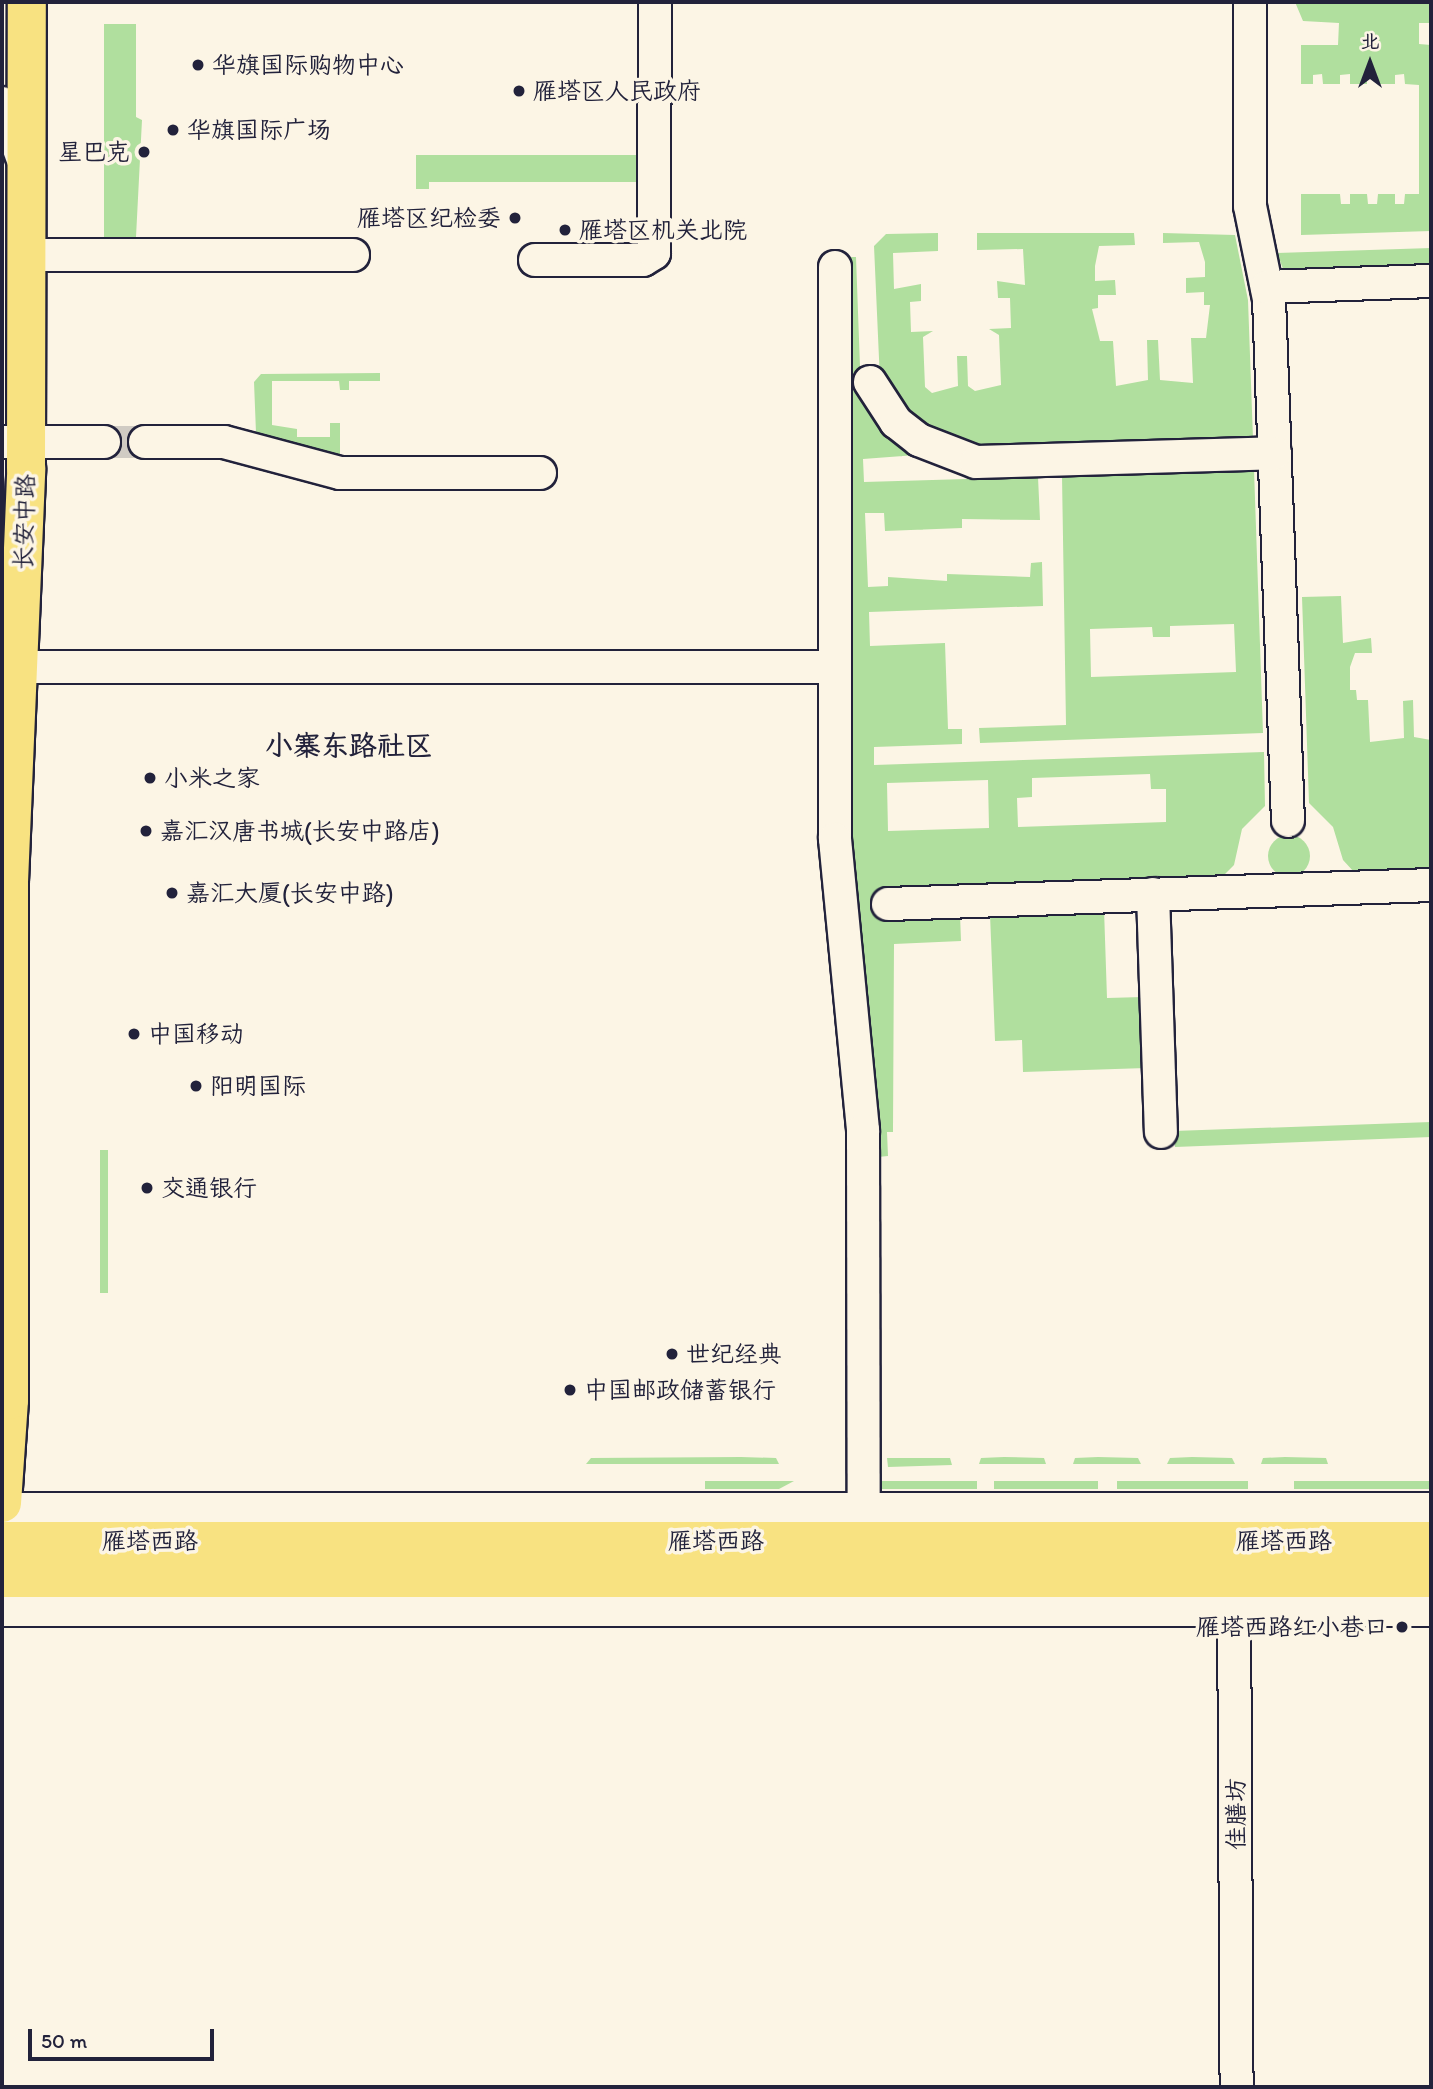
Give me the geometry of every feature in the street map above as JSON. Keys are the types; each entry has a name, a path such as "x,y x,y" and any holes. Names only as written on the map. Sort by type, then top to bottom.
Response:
{"main road":[{"name":"长安中路","path":"2,1503 9,1400 9,895 18,667 14,442 27,255 27,2"},
{"name":"雁塔西路","path":"2,1541 864,1525 1234,1541 1431,1541"},
{"name":"雁塔西路","path":"2,1578 1234,1594 1431,1578"}],"street":[{"path":"535,260 643,260 654,253 655,2"},
{"path":"1251,2 1251,205 1267,287 1288,821"},
{"path":"2,103 27,182"},
{"path":"27,255 353,255"},
{"path":"835,267 836,874 864,1168 864,1525"},
{"path":"1267,287 1431,281"},
{"path":"870,382 896,422 919,440 976,462 1275,453"},
{"path":"14,442 104,442"},
{"path":"145,442 224,442 340,473 540,473"},
{"path":"18,667 835,667"},
{"path":"888,904 1431,885"},
{"path":"1153,894 1161,1132"},
{"path":"2,1509 864,1525 1431,1509"},
{"name":"佳膳坊","path":"1234,1541 1237,2087"},
{"path":"2,1610 1234,1594 1431,1610"}],"green space":[{"path":"1295,2 1431,2 1431,23 1419,23 1419,44 1431,45 1431,231 1301,235 1301,194 1340,194 1341,204 1350,204 1350,194 1367,194 1368,204 1377,204 1378,194 1395,194 1395,204 1404,204 1405,194 1419,194 1419,85 1405,84 1404,74 1395,75 1395,84 1378,84 1377,74 1367,75 1367,84 1350,84 1350,74 1340,75 1340,84 1323,84 1322,74 1313,75 1313,84 1301,84 1301,45 1338,45 1339,23 1303,21"},
{"path":"104,24 136,24 136,117 142,120 136,237 104,237"},
{"path":"416,155 636,155 636,182 429,182 429,189 416,189"},
{"path":"938,233 938,251 893,253 894,289 921,284 921,301 910,302 911,332 933,331 923,337 925,387 932,393 958,386 957,356 967,356 968,386 975,391 1001,385 999,335 989,329 1011,328 1010,298 998,298 997,281 1025,285 1023,249 977,250 977,233 1134,233 1135,245 1099,246 1095,266 1095,281 1115,280 1116,295 1098,295 1098,308 1092,309 1100,341 1113,341 1116,386 1148,380 1147,340 1158,340 1160,380 1193,383 1191,338 1206,338 1210,305 1204,305 1204,292 1186,293 1186,278 1205,277 1205,262 1199,242 1163,243 1163,233 1235,235 1248,300 1253,439 964,449 924,431 880,381 874,246 886,234"},
{"path":"1431,248 1431,268 1285,274 1277,253"},
{"path":"848,257 856,257 861,394 916,455 863,459 864,482 1038,477 1040,520 962,519 962,528 885,531 884,513 865,513 868,587 888,586 888,577 947,581 947,574 1030,577 1031,563 1042,562 1043,606 869,612 870,646 945,643 948,729 962,729 962,744 874,747 874,765 1264,752 1265,806 1242,829 1234,865 1222,877 879,891 880,917 960,914 961,941 894,944 893,1132 887,1132 888,1156 878,1157 848,839","holes":["1150,774 1151,789 1166,789 1166,822 1018,827 1017,798 1032,797 1032,778","988,780 989,828 888,831 887,783"]},
{"path":"380,373 380,381 349,381 349,390 340,390 339,381 272,381 272,425 297,429 297,437 330,437 330,423 340,423 340,459 256,433 254,382 261,374"},
{"path":"1254,469 1263,733 980,743 979,728 1066,725 1062,476","holes":["1234,624 1236,672 1091,677 1090,629 1152,627 1153,637 1170,637 1170,626"]},
{"path":"1341,596 1343,643 1371,638 1372,653 1355,653 1350,667 1350,690 1356,690 1357,700 1368,700 1370,742 1404,738 1403,701 1413,700 1414,737 1431,740 1431,871 1354,872 1343,860 1333,827 1309,803 1302,597"},
{"path":"1289,835 1303,842 1310,856 1303,870 1289,877 1275,870 1268,856 1275,842"},
{"path":"1104,909 1107,998 1143,997 1146,1068 1023,1072 1022,1040 995,1041 990,914"},
{"path":"1431,1122 1431,1137 1175,1147 1174,1131"},
{"path":"100,1150 108,1150 108,1293 100,1293"},
{"path":"591,1458 776,1458 779,1464 586,1464"},
{"path":"887,1458 950,1458 952,1465 888,1467"},
{"path":"981,1458 1044,1458 1046,1464 979,1464"},
{"path":"1075,1458 1138,1458 1141,1464 1073,1464"},
{"path":"1170,1458 1232,1458 1235,1464 1167,1464"},
{"path":"1263,1458 1326,1458 1328,1464 1261,1464"},
{"path":"705,1481 794,1481 779,1489 705,1489"},
{"path":"876,1481 977,1481 977,1489 876,1489"},
{"path":"994,1481 1098,1481 1098,1489 994,1489"},
{"path":"1117,1481 1248,1481 1248,1489 1117,1489"},
{"path":"1294,1481 1431,1481 1431,1489 1294,1489"}],"tunnel":[{"path":"104,442 145,442"}],"place":[{"name":"华旗国际购物中心","path":"198,65"},
{"name":"雁塔区人民政府","path":"519,91"},
{"name":"华旗国际广场","path":"173,130"},
{"name":"星巴克","path":"144,152"},
{"name":"雁塔区纪检委","path":"515,218"},
{"name":"雁塔区机关北院","path":"565,230"},
{"name":"小米之家","path":"150,778"},
{"name":"嘉汇汉唐书城(长安中路店)","path":"146,831"},
{"name":"嘉汇大厦(长安中路)","path":"172,893"},
{"name":"中国移动","path":"134,1034"},
{"name":"阳明国际","path":"196,1086"},
{"name":"交通银行","path":"147,1188"},
{"name":"世纪经典","path":"672,1354"},
{"name":"中国邮政储蓄银行","path":"570,1390"},
{"name":"雁塔西路红小巷口","path":"1402,1627"}],"district":[{"name":"小寨东路社区","path":"349,745"}]}
